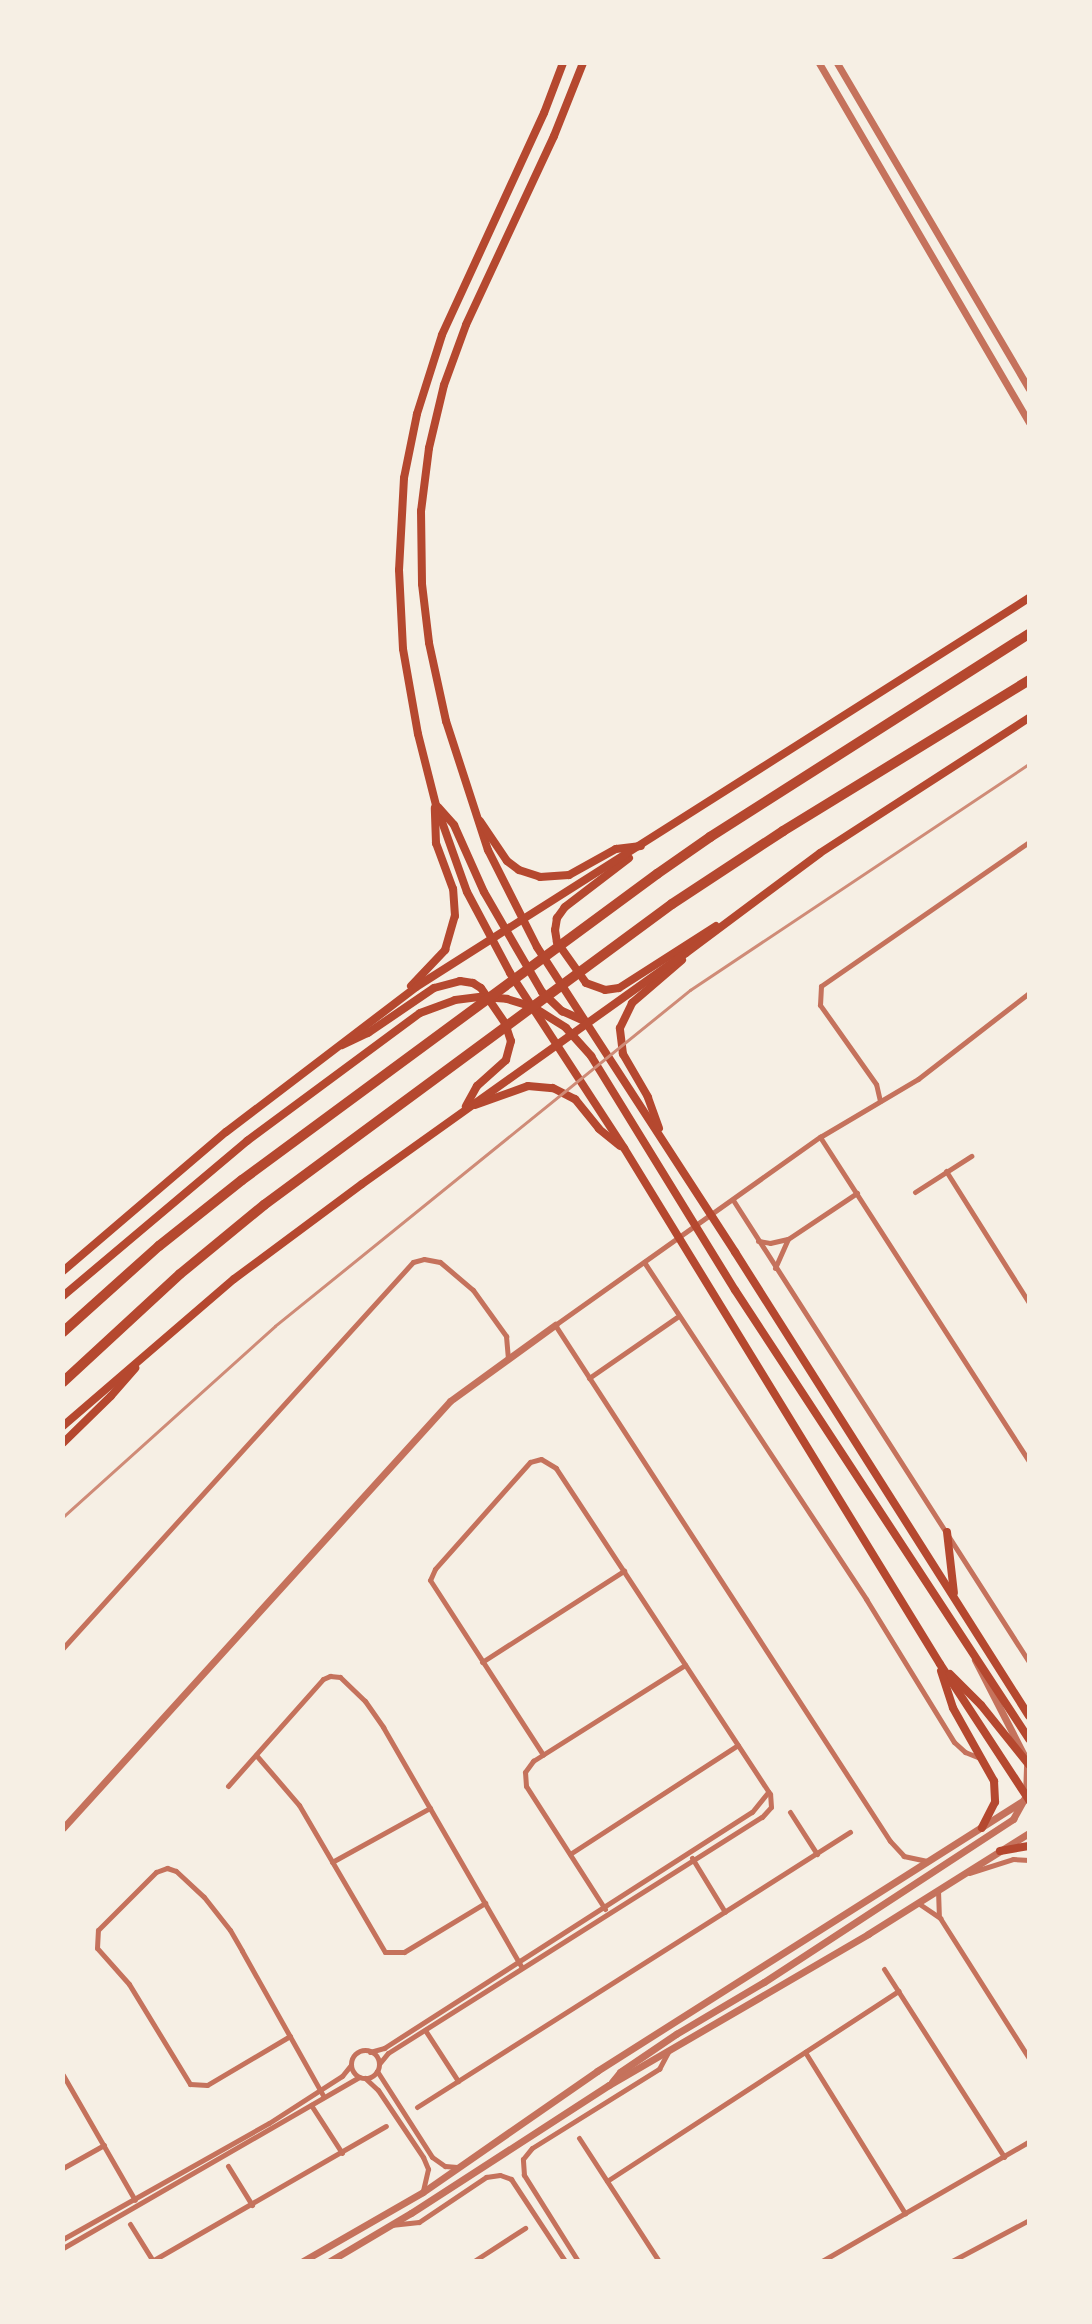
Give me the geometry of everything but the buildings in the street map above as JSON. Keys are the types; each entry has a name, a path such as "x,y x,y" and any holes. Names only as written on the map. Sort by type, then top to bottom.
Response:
{"highway":[{"path":"63,1332 159,1246 242,1180 657,874 710,836 1029,634"},
{"path":"63,1382 180,1274 264,1205 671,904 783,831 1029,680"}],"main road":[{"path":"563,63 544,113 442,335 417,414 404,478 399,570 403,649 418,734 436,805 467,892 492,939 624,1148 940,1664 1028,1798"},
{"path":"583,63 554,135 454,355 436,416 425,479 420,554 429,643 453,745 476,817 500,877 522,921 736,1252 1029,1716"},
{"path":"63,1271 160,1186 392,1004 1029,598"},
{"path":"63,1426 244,1271 465,1109 686,953 851,832 1029,718"},
{"path":"436,805 454,825 506,931 548,999 570,1016 587,1023"},
{"path":"392,1004 440,957 454,925 454,898 435,833 436,805"},
{"path":"476,817 507,861 519,870 540,877 569,875 616,849 641,846"},
{"path":"641,846 600,883 565,907 557,918 557,942 586,983 605,990 620,988 692,939 733,918"},
{"path":"660,1135 652,1106 623,1054 620,1028 632,1003 670,972 686,953"},
{"path":"335,1047 360,1037 434,988 460,981 474,983 481,988 505,1023 511,1041 506,1060 477,1086 465,1109"},
{"path":"63,1296 127,1239 257,1133 420,1013 442,1003 481,997 520,1003 544,1013 575,1036 591,1056 735,1290 1029,1738"},
{"path":"465,1109 528,1086 553,1088 575,1099 599,1129 624,1148"},
{"path":"63,1443 117,1389 145,1354"},
{"path":"947,1532 954,1595"},
{"path":"940,1664 953,1708 994,1781 992,1811 982,1828"},
{"path":"940,1664 981,1705 1029,1765"},
{"path":"1000,1851 1029,1846"}],"street":[{"path":"819,63 1029,422"},
{"path":"837,63 1029,389"},
{"path":"880,1101 876,1084 820,1005 821,986 1029,842"},
{"path":"63,1828 450,1401 820,1137 918,1079 1029,993"},
{"path":"820,1137 1029,1461"},
{"path":"915,1192 971,1156"},
{"path":"946,1171 1029,1303"},
{"path":"758,1241 770,1243 788,1239 857,1193"},
{"path":"733,1200 1029,1662"},
{"path":"775,1268 788,1239"},
{"path":"63,1648 412,1262 424,1259 440,1262 473,1290 506,1336 508,1358"},
{"path":"644,1262 677,1317 782,1470 954,1742 965,1752 983,1759"},
{"path":"589,1378 677,1317"},
{"path":"555,1325 890,1841 904,1856 932,1860"},
{"path":"63,2248 311,2105 342,2076 357,2053 384,2048 767,1812 772,1801 738,1745 554,1465 541,1459 530,1462 431,1576 432,1587 543,1755"},
{"path":"482,1662 624,1571"},
{"path":"609,2085 620,2072 901,1894 1006,1825 1018,1812 1026,1796 1029,1779 1024,1753 984,1683 973,1653"},
{"path":"607,1913 526,1786 528,1766 685,1665"},
{"path":"228,1786 323,1679 337,1676 354,1689 375,1713 520,1965"},
{"path":"570,1854 738,1745"},
{"path":"256,1755 293,1797 380,1948 391,1954 404,1952 485,1903"},
{"path":"63,2239 322,2094 378,2068 388,2053 603,1907 752,1812 768,1792"},
{"path":"303,2261 422,2192 619,2057 1028,1798"},
{"path":"332,1862 430,1808"},
{"path":"790,1812 817,1854"},
{"path":"416,2107 850,1832"},
{"path":"330,2261 609,2085 918,1903 1029,1833"},
{"path":"689,1852 725,1912"},
{"path":"962,1875 1013,1859 1029,1860"},
{"path":"290,2036 207,2085 190,2084 128,1984 97,1948 98,1930 156,1872 163,1868 173,1870 216,1911 290,2036 322,2094"},
{"path":"938,1890 940,1918"},
{"path":"918,1903 940,1918 1029,2058"},
{"path":"884,1969 1004,2157"},
{"path":"607,2181 898,1992"},
{"path":"425,2030 458,2081"},
{"path":"578,2261 523,2172 525,2155 659,2069 669,2050"},
{"path":"370,2052 384,2086 432,2157 445,2166 461,2167"},
{"path":"805,2052 905,2213"},
{"path":"351,2065 378,2090 423,2157 428,2177 422,2192"},
{"path":"63,2075 138,2205"},
{"path":"311,2105 342,2152"},
{"path":"130,2224 153,2261 386,2126"},
{"path":"579,2138 659,2261"},
{"path":"821,2261 1028,2142"},
{"path":"63,2168 104,2145"},
{"path":"228,2166 252,2205"},
{"path":"391,2225 419,2222 494,2175 511,2179 565,2261"},
{"path":"531,2211 542,2204"},
{"path":"952,2261 1029,2220"},
{"path":"474,2261 483,2259 525,2228"}],"railway":[{"path":"63,1517 275,1326 690,990 1029,764"}]}
